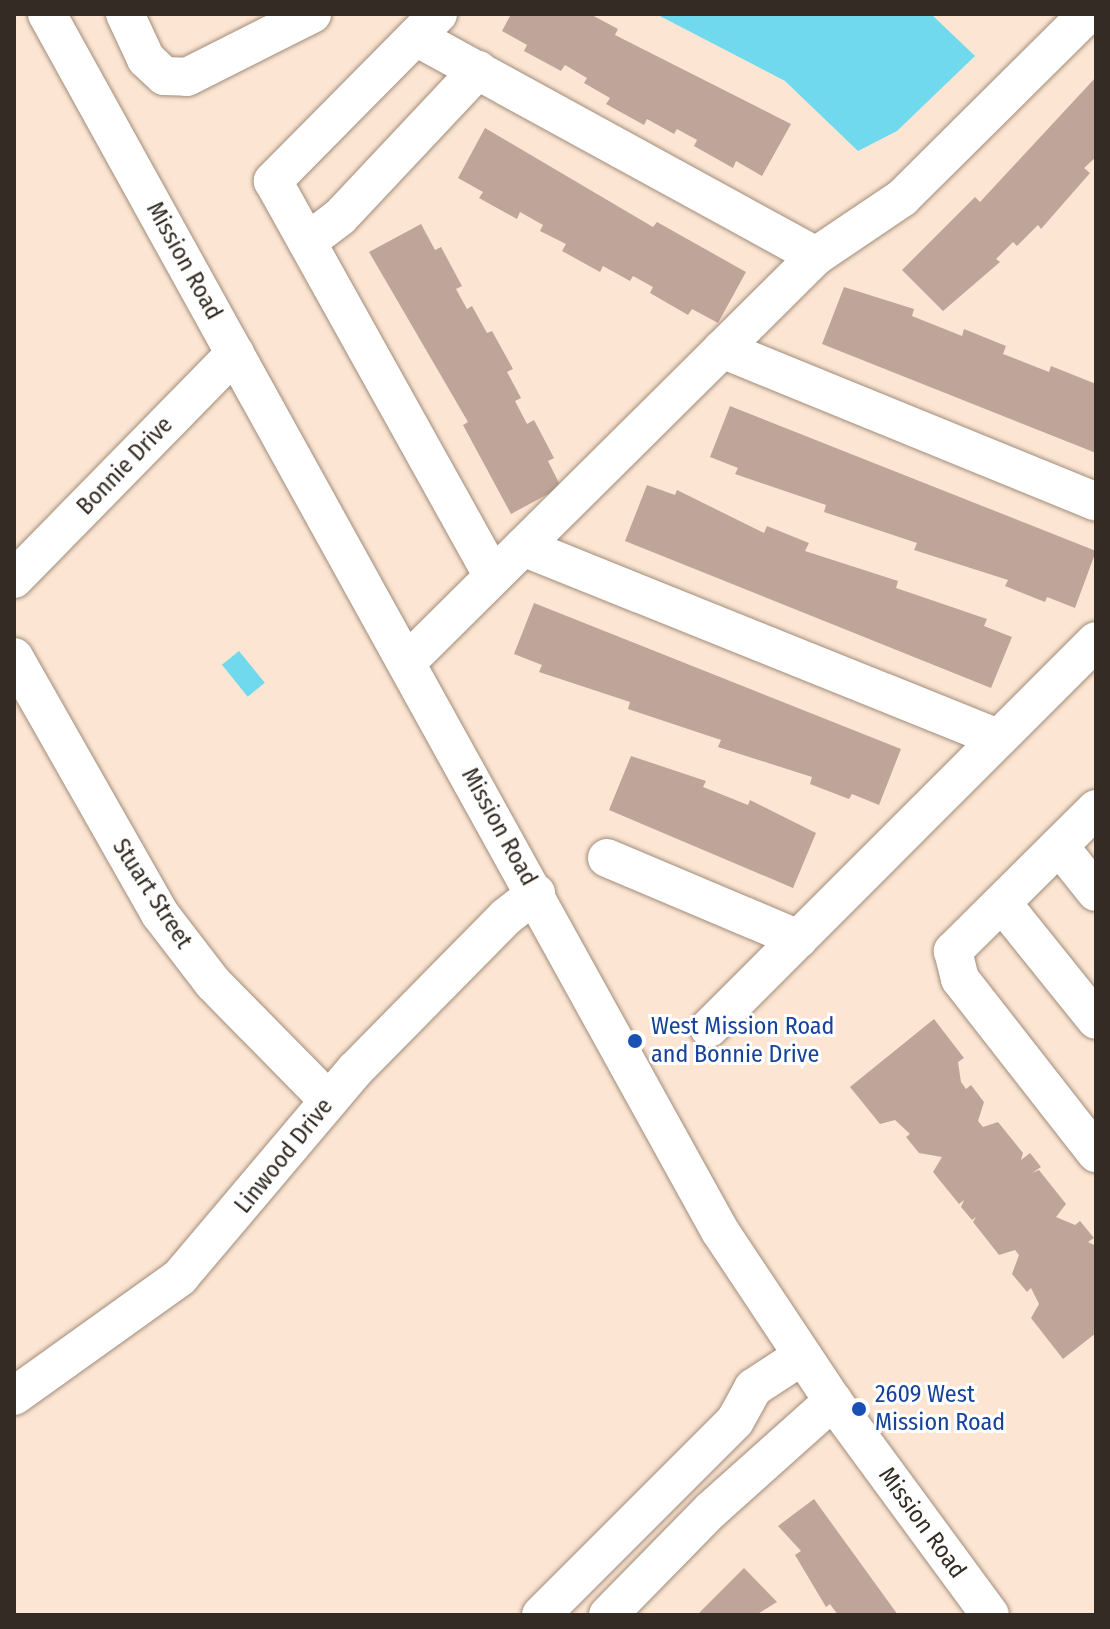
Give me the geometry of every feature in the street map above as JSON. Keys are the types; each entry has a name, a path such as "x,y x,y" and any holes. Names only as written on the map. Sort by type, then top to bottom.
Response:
{"street":[{"name":"Mission Road","path":"47,14 536,893 679,1160 802,1356 990,1615"},
{"path":"125,14 146,59 164,76 187,77 312,14"},
{"path":"407,662 816,256 902,198 1087,14"},
{"path":"493,576 273,181 427,25 478,70 816,256"},
{"path":"307,242 340,217 478,70"},
{"path":"722,349 1096,502"},
{"name":"Bonnie Drive","path":"14,579 235,353"},
{"path":"523,547 998,738"},
{"path":"709,1028 1096,641"},
{"name":"Stuart Street","path":"14,657 160,914 213,983 329,1101"},
{"path":"1096,809 953,951 960,979 1096,1153"},
{"path":"1059,846 1096,892"},
{"path":"607,858 799,939"},
{"name":"Linwood Drive","path":"14,1396 180,1277 329,1101 507,916 536,893"},
{"path":"1002,903 1096,1020"},
{"path":"541,1615 735,1421 753,1388 802,1356"},
{"path":"608,1615 719,1502 833,1401"}],"water":[{"path":"656,14 931,14 975,56 897,131 858,151 785,81"},
{"path":"239,651 265,683 248,697 222,665"}],"building":[{"path":"511,14 590,14 618,29 615,35 791,124 762,176 736,161 733,168 694,146 697,140 677,129 674,134 647,119 644,125 606,104 610,98 584,83 587,78 565,65 561,71 524,51 527,45 502,31"},
{"path":"1096,77 1096,157 1084,168 1090,173 1041,229 1038,225 1017,246 1013,242 996,259 1000,262 943,311 902,270 975,197 980,202"},
{"path":"485,128 653,227 657,222 746,272 718,323 692,309 688,315 650,293 653,287 633,276 630,281 603,266 600,272 562,251 566,244 540,231 543,225 520,212 517,219 479,198 483,192 458,178"},
{"path":"421,224 435,250 441,247 462,286 456,289 467,309 472,306 487,333 492,331 513,369 507,372 521,398 515,401 527,424 534,420 554,458 548,461 561,487 511,514 463,425 468,422 369,252"},
{"path":"844,287 914,309 912,316 962,336 964,329 1006,346 1003,354 1049,372 1051,366 1096,384 1096,453 822,344"},
{"path":"730,406 1096,551 1075,608 1047,597 1045,602 1005,586 1008,580 914,550 917,543 824,512 826,505 735,474 738,468 710,457"},
{"path":"647,485 675,495 677,490 764,533 767,526 809,543 805,551 898,581 896,588 987,619 984,626 1012,637 991,688 625,541"},
{"path":"534,603 901,749 879,805 852,794 849,799 810,784 812,777 718,747 721,740 628,709 630,702 539,672 542,665 514,654"},
{"path":"631,756 706,781 703,787 748,805 750,800 816,833 793,888 609,810"},
{"path":"934,1019 964,1058 958,1062 961,1082 966,1089 971,1085 984,1102 978,1121 983,1127 998,1122 1023,1153 1021,1160 1030,1153 1041,1167 1032,1173 1039,1170 1066,1204 1056,1217 1075,1225 1080,1221 1094,1238 1088,1242 1096,1246 1096,1333 1063,1359 1031,1318 1039,1304 1031,1288 1027,1292 1012,1274 1019,1255 1015,1250 999,1255 973,1222 976,1217 972,1220 961,1207 964,1200 959,1204 933,1172 942,1157 919,1153 906,1137 910,1134 895,1120 880,1124 850,1087"},
{"path":"814,1499 898,1615 838,1615 830,1604 826,1607 795,1555 801,1551 778,1526"},
{"path":"744,1568 777,1602 756,1615 697,1615"}],"place":[{"name":"West Mission Road and Bonnie Drive","path":"635,1041"},
{"name":"2609 West Mission Road","path":"859,1409"}]}
